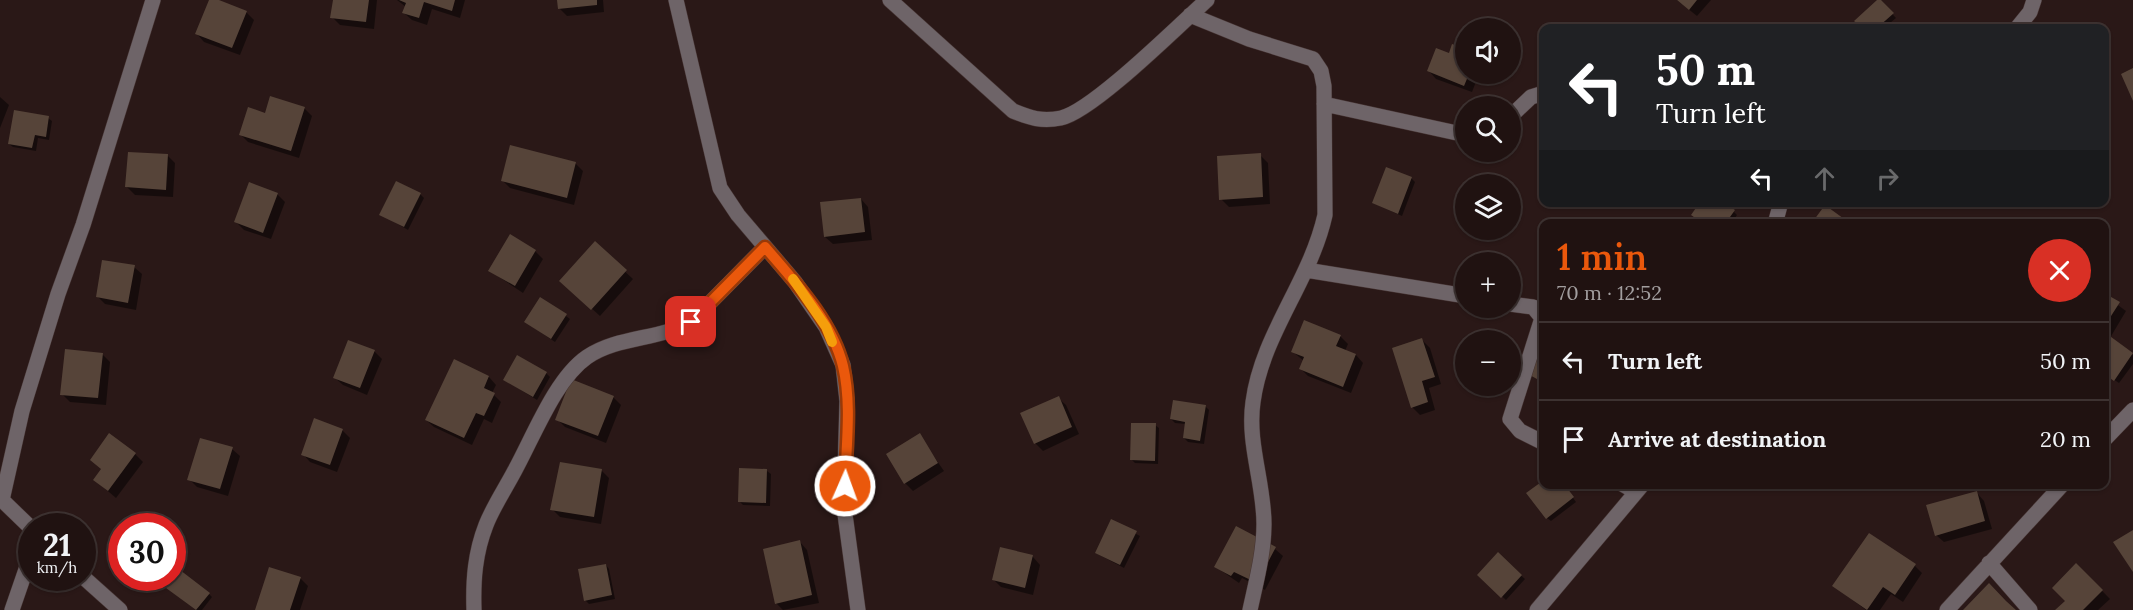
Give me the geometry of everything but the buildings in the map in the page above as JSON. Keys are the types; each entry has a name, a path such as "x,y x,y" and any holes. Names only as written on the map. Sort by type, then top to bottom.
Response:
{"street":[{"path":"18,515 1,499 21,411 58,294 83,225 153,0"},
{"path":"676,0 720,188 738,215 795,282 826,327 843,365 847,401 844,507 858,610"},
{"path":"890,0 1013,111 1035,121 1064,118 1089,102 1115,82 1207,0"},
{"path":"2020,24 2030,12 2034,0"},
{"path":"1190,15 1249,39 1313,59 1321,71 1324,104 1325,215 1320,236 1306,270 1274,331 1258,373 1252,403 1251,435 1259,474 1264,524 1258,574 1250,610"},
{"path":"1521,107 1531,97 1539,95"},
{"path":"1324,104 1455,133"},
{"path":"474,610 473,576 486,524 555,397 571,373 586,357 606,347 677,330 691,322 765,247"},
{"path":"1306,270 1455,294"},
{"path":"1521,305 1533,307 1539,314"},
{"path":"1539,327 1510,419 1520,431 1539,440"},
{"path":"2109,435 2133,410"},
{"path":"1537,610 1639,489"},
{"path":"1947,610 2058,489"},
{"path":"1989,563 2030,610"},
{"path":"96,589 120,610"},
{"path":"12,610 19,591"}],"slow traffic":[{"path":"793,279 826,327 832,342"}],"route":[{"path":"691,322 765,247 795,282 826,327 843,365 847,401 845,486"}]}
